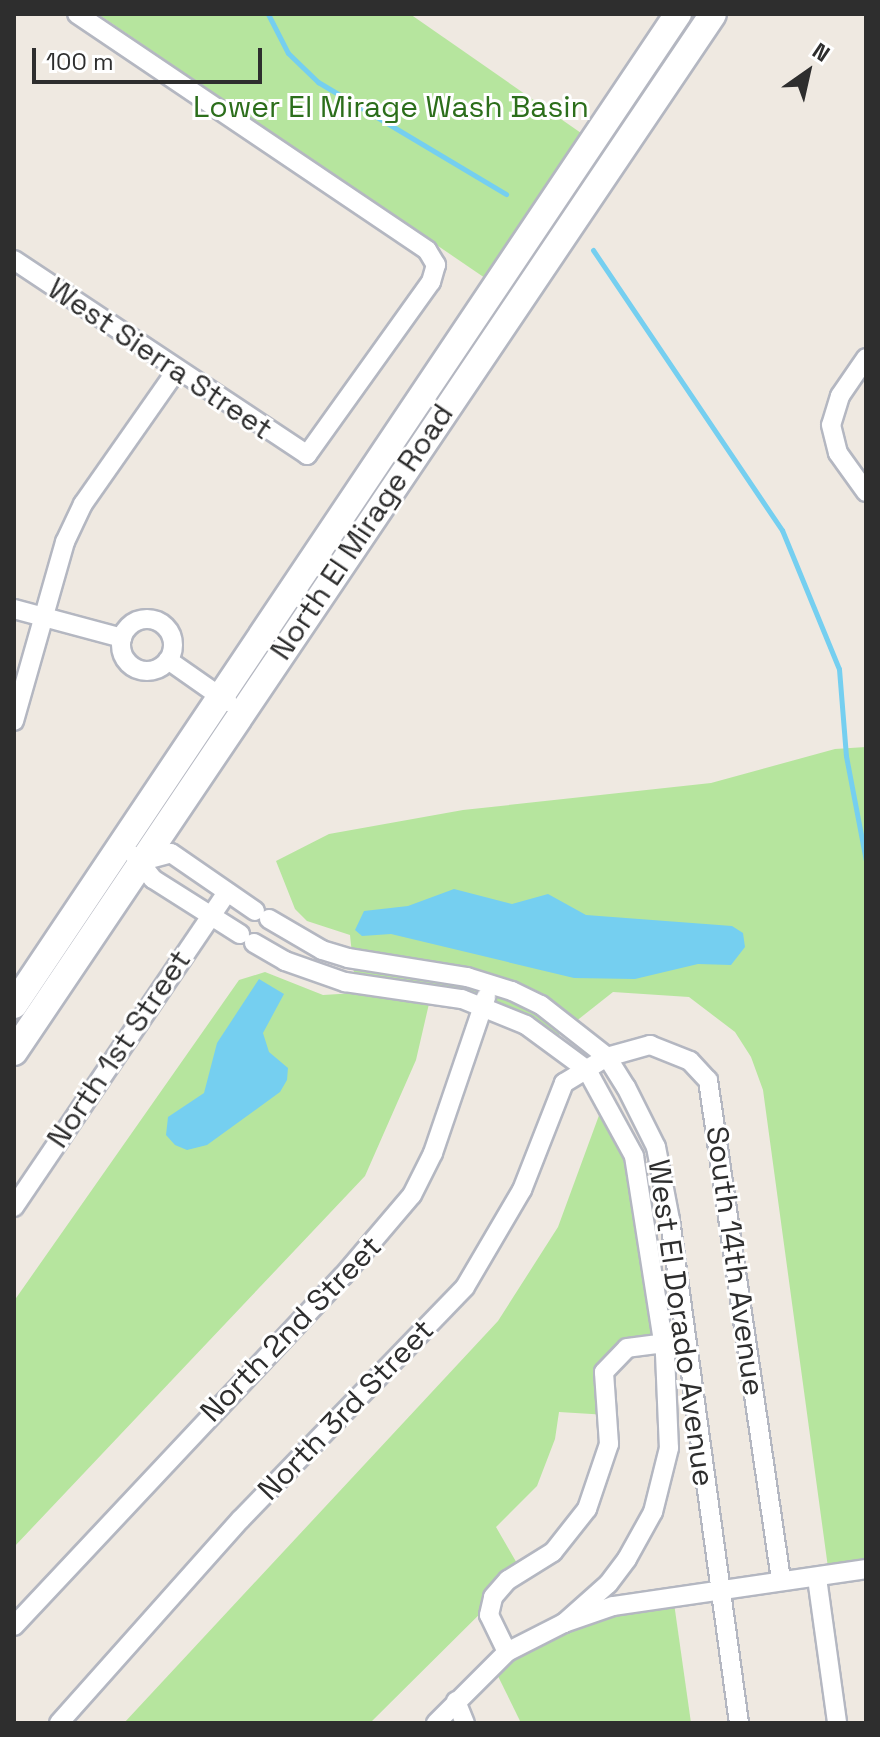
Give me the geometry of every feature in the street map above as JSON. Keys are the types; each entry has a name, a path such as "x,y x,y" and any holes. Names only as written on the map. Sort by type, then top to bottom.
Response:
{"main road":[{"name":"North El Mirage Road","path":"14,1052 220,696 678,14"},
{"name":"North El Mirage Road","path":"14,1005 242,711 713,14"}],"street":[{"name":"West Sierra Street","path":"14,260 176,371 307,455 431,282 436,265 427,250 77,14"},
{"path":"866,358 840,396 831,425 838,453 866,492"},
{"path":"14,721 46,618 65,542 83,504 176,371"},
{"path":"14,609 122,638"},
{"path":"138,621 162,624 172,637 168,660 153,670 136,668 123,655 122,638 138,621"},
{"path":"168,660 242,711"},
{"name":"West El Dorado Avenue","path":"131,853 171,853 262,915 322,950 348,958 490,983 541,1005 607,1057 656,1147 739,1723"},
{"name":"West El Dorado Avenue","path":"131,853 153,879 208,917 285,961 345,982 483,1006 526,1025 587,1070 634,1156 663,1345 669,1448 653,1512 608,1584 564,1623"},
{"name":"North 1st Street","path":"14,1207 227,892"},
{"name":"North 2nd Street","path":"14,1626 392,1222 433,1153 490,983"},
{"name":"South 14th Avenue","path":"587,1070 607,1057 650,1045 690,1061 708,1080 781,1580"},
{"name":"North 3rd Street","path":"59,1723 241,1519 465,1287 522,1190 564,1083 587,1070"},
{"path":"507,1652 489,1615 493,1597 508,1580 553,1552 587,1509 609,1444 604,1372 627,1348 663,1345 685,1339"},
{"path":"436,1723 507,1652 564,1623 613,1606 866,1569"},
{"path":"817,1578 837,1723"},
{"path":"456,1701 465,1723"}],"green space":[{"name":"Lower El Mirage Wash Basin","path":"98,14 410,14 581,133 485,278"},
{"path":"866,747 866,1569 829,1575 763,1090 751,1057 735,1032 689,997 613,992 551,1041 431,995 416,1060 365,1176 14,1547 14,1301 239,980 265,972 323,995 356,993 350,935 307,921 295,909 276,861 329,834 463,810 711,783 835,749"},
{"path":"605,1099 634,1156 663,1345 610,1362 608,1415 559,1412 555,1439 537,1486 496,1527 522,1572 370,1723 124,1723 498,1321 558,1227"},
{"path":"673,1596 691,1723 521,1723 493,1666 564,1623"}],"water":[{"path":"454,889 512,904 548,894 586,915 732,926 743,933 745,947 731,965 698,964 635,979 574,978 391,934 362,936 355,930 364,911 408,906"},
{"path":"259,979 284,994 263,1033 269,1052 288,1068 287,1080 280,1092 207,1145 187,1150 175,1145 166,1135 168,1117 204,1093 217,1043"}],"waterway":[{"path":"268,14 288,53 318,82 506,194"},
{"path":"593,250 782,530 839,669 846,756 866,861"}]}
